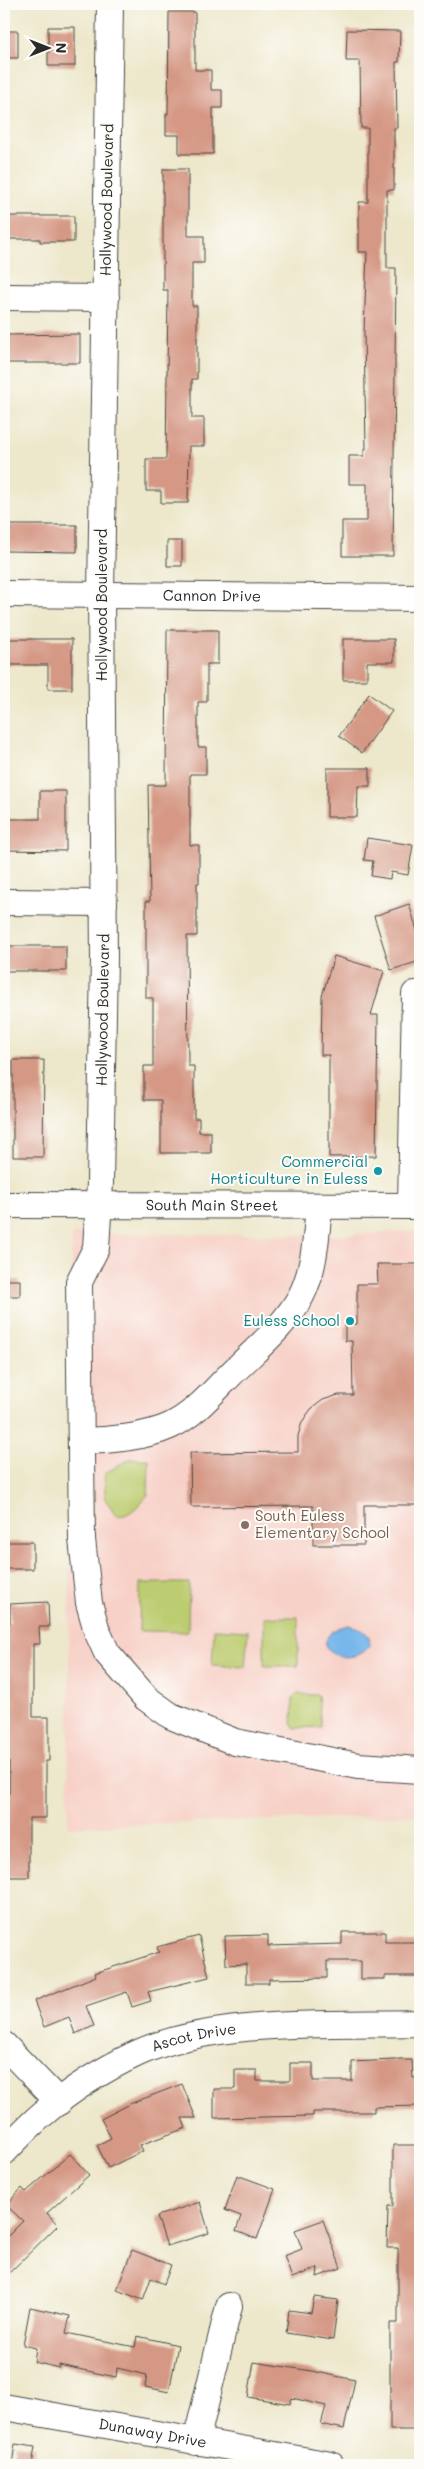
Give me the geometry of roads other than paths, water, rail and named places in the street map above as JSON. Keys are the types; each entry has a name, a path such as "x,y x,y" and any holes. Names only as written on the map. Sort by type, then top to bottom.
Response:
{"street":[{"name":"Hollywood Boulevard","path":"110,4 101,594 104,903 100,1205 96,1248 79,1282 82,1538 92,1612 97,1631 107,1653 146,1698 171,1716 235,1742 358,1766 420,1770"},
{"path":"4,297 106,298"},
{"name":"Cannon Drive","path":"4,594 420,598"},
{"path":"4,902 104,903"},
{"path":"416,1206 415,994 420,994"},
{"name":"South Main Street","path":"4,1205 416,1206"},
{"path":"81,1441 110,1441 169,1426 192,1413 283,1323 302,1294 314,1256 319,1207"},
{"name":"Ascot Drive","path":"4,2152 58,2102 100,2074 139,2052 198,2034 270,2026 420,2023"},
{"path":"4,2045 58,2102"},
{"path":"196,2442 229,2306"},
{"name":"Dunaway Drive","path":"4,2407 331,2465"}],"water":[{"path":"348,1625 360,1629 367,1634 369,1646 358,1655 349,1657 334,1654 326,1647 327,1638 332,1632"}],"place":[{"name":"Commercial Horticulture in Euless","path":"378,1171"},
{"name":"Euless School","path":"350,1321"},
{"name":"South Euless Elementary School","path":"245,1525"}]}
